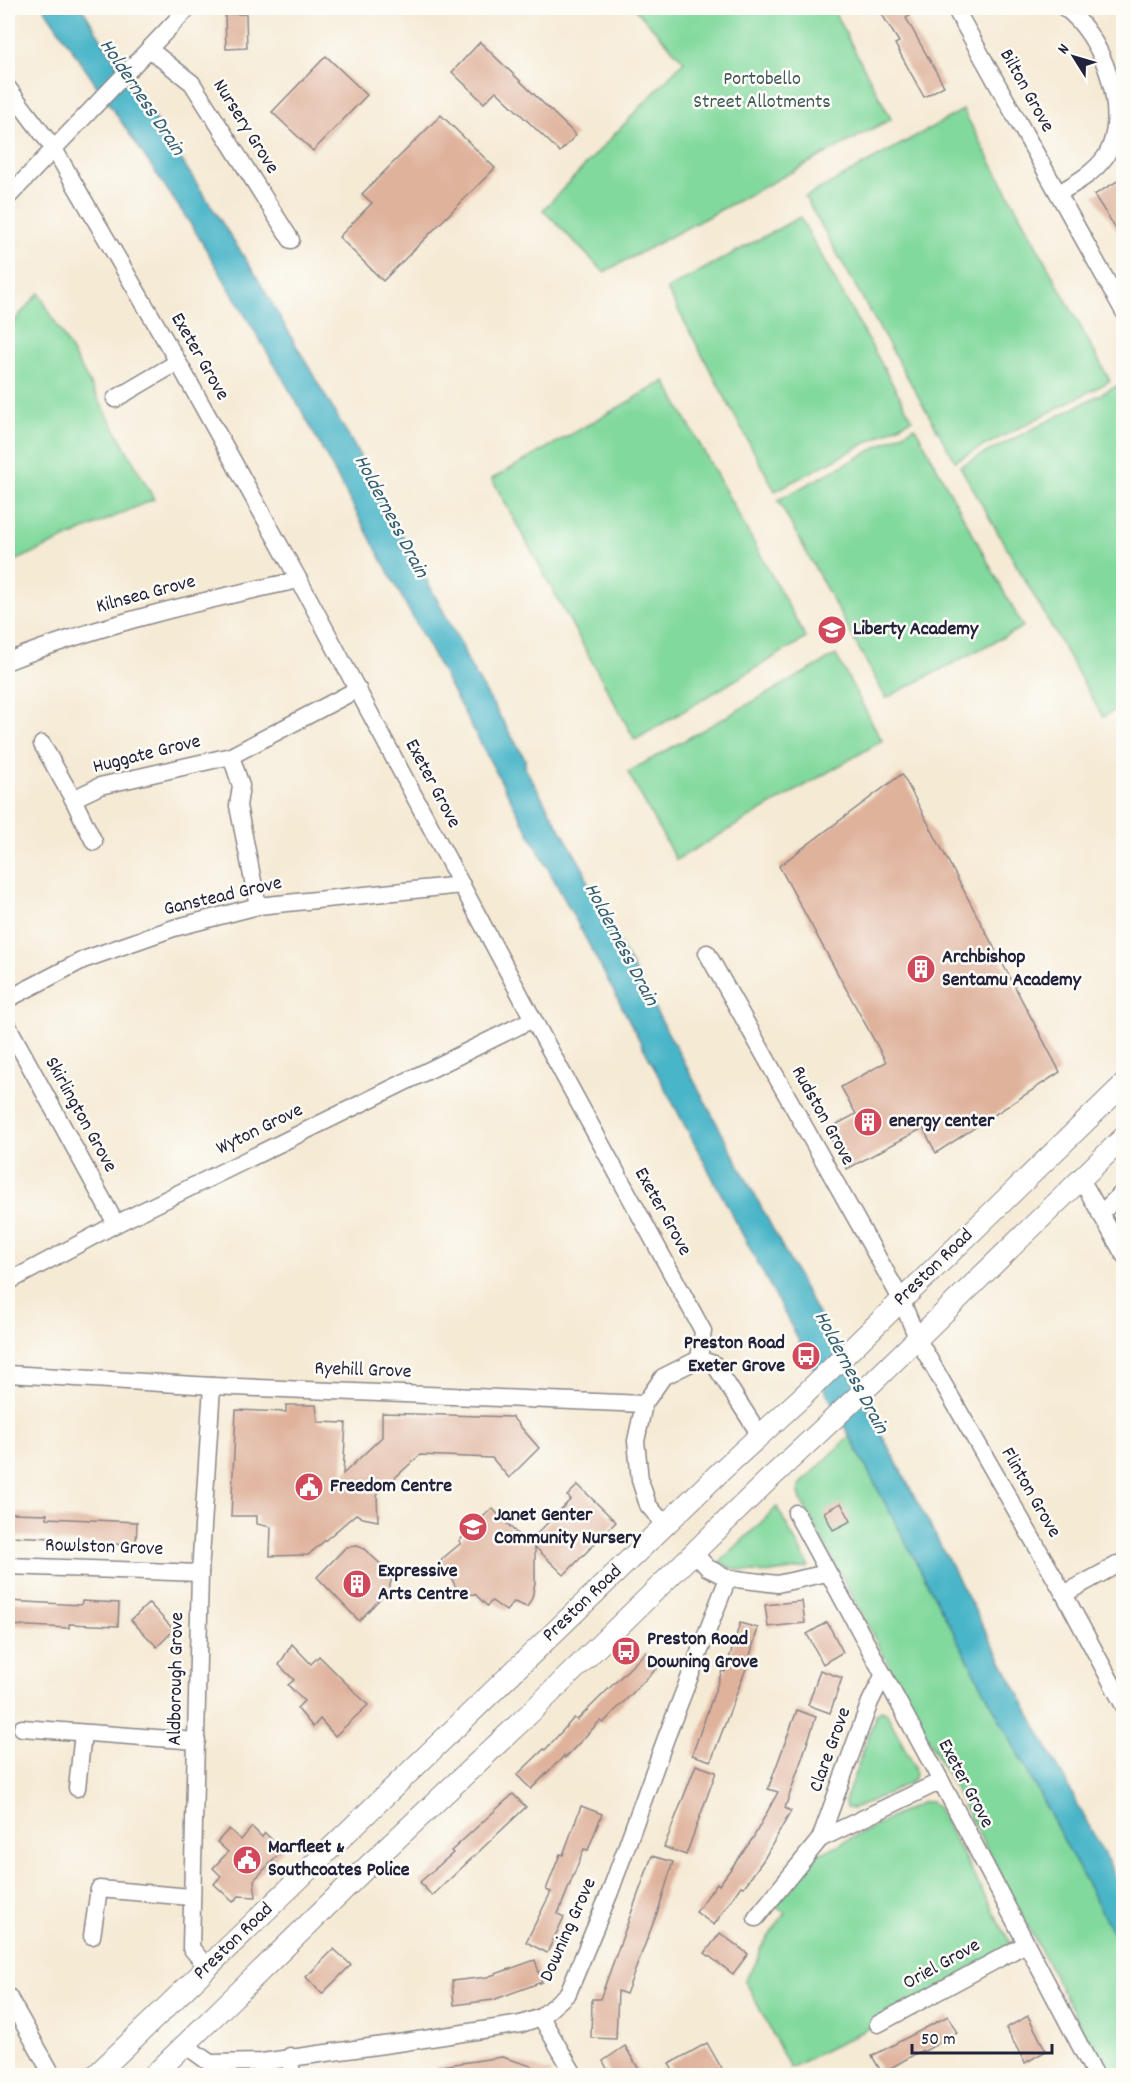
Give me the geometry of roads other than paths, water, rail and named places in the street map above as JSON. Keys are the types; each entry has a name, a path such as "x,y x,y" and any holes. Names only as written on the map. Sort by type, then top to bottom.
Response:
{"street":[{"path":"8,197 188,8"},
{"name":"Bilton Grove","path":"957,8 1124,312"},
{"path":"1059,193 1092,173 1107,154 1114,137 1118,116 1117,99 1103,59 1084,26 1065,8"},
{"name":"Nursery Grove","path":"149,49 192,83 291,240"},
{"name":"Exeter Grove","path":"8,88 54,149 178,362 299,580 703,1331 699,1359"},
{"path":"115,399 178,362"},
{"name":"Kilnsea Grove","path":"8,661 118,623 299,580"},
{"name":"Huggate Grove","path":"73,799 100,786 231,756 358,689"},
{"path":"42,744 94,842"},
{"name":"Huggate Grove","path":"231,756 241,786 238,806 258,906"},
{"name":"Ganstead Grove","path":"8,999 82,960 174,928 258,906 462,885"},
{"name":"Rudston Grove","path":"707,953 901,1299"},
{"name":"Wyton Grove","path":"8,1282 116,1224 533,1018"},
{"name":"Skirlington Grove","path":"8,1026 116,1224"},
{"name":"Preston Road","path":"96,2076 1124,1084"},
{"name":"Preston Road","path":"153,2076 1124,1137"},
{"path":"1081,1179 1124,1255"},
{"path":"1100,1214 1124,1191"},
{"name":"Flinton Grove","path":"901,1299 917,1338 1064,1594 1124,1706"},
{"path":"665,1525 648,1505 640,1479 636,1441 644,1404 663,1377 699,1359 714,1364 760,1435"},
{"name":"Ryehill Grove","path":"8,1374 212,1386 644,1404"},
{"name":"Aldborough Grove","path":"207,1967 191,1948 191,1897 200,1573 212,1386"},
{"name":"Exeter Grove","path":"796,1513 941,1781 1096,2076"},
{"path":"694,1554 708,1568 728,1578 777,1584 827,1573"},
{"path":"1064,1594 1124,1561"},
{"name":"Rowlston Grove","path":"8,1566 200,1573"},
{"name":"Downing Grove","path":"185,2045 210,2063 262,2062 290,2056 405,2042 521,2024 541,2017 568,1993 610,1892 728,1578"},
{"name":"Clare Grove","path":"756,1918 820,1839 870,1702 883,1676"},
{"path":"22,1728 197,1741"},
{"path":"77,1788 83,1733"},
{"name":"Clare Grove","path":"820,1839 941,1781"},
{"path":"92,1936 99,1889 191,1897"},
{"name":"Oriel Grove","path":"878,2024 1026,1944"},
{"path":"8,1996 53,2076"},
{"path":"541,2017 575,2076"},
{"path":"290,2056 292,2076"}],"water":[{"name":"Holderness Drain","path":"44,8 82,8 142,105 153,116 255,274 356,449 462,646 469,664 525,759 525,768 584,870 588,883 619,943 1123,1890 1123,1952 595,956 298,404 194,229"}],"place":[{"name":"Liberty Academy","path":"832,630"},
{"name":"Archbishop Sentamu Academy","path":"921,969"},
{"name":"energy center","path":"868,1122"},
{"name":"Preston Road Exeter Grove","path":"806,1356"},
{"name":"Freedom Centre","path":"309,1487"},
{"name":"Janet Genter Community Nursery","path":"473,1527"},
{"name":"Expressive Arts Centre","path":"357,1584"},
{"name":"Preston Road Downing Grove","path":"626,1651"},
{"name":"Marfleet & Southcoates Police","path":"247,1860"}],"park label":[{"name":"Portobello Street Allotments","path":"762,92"}]}
